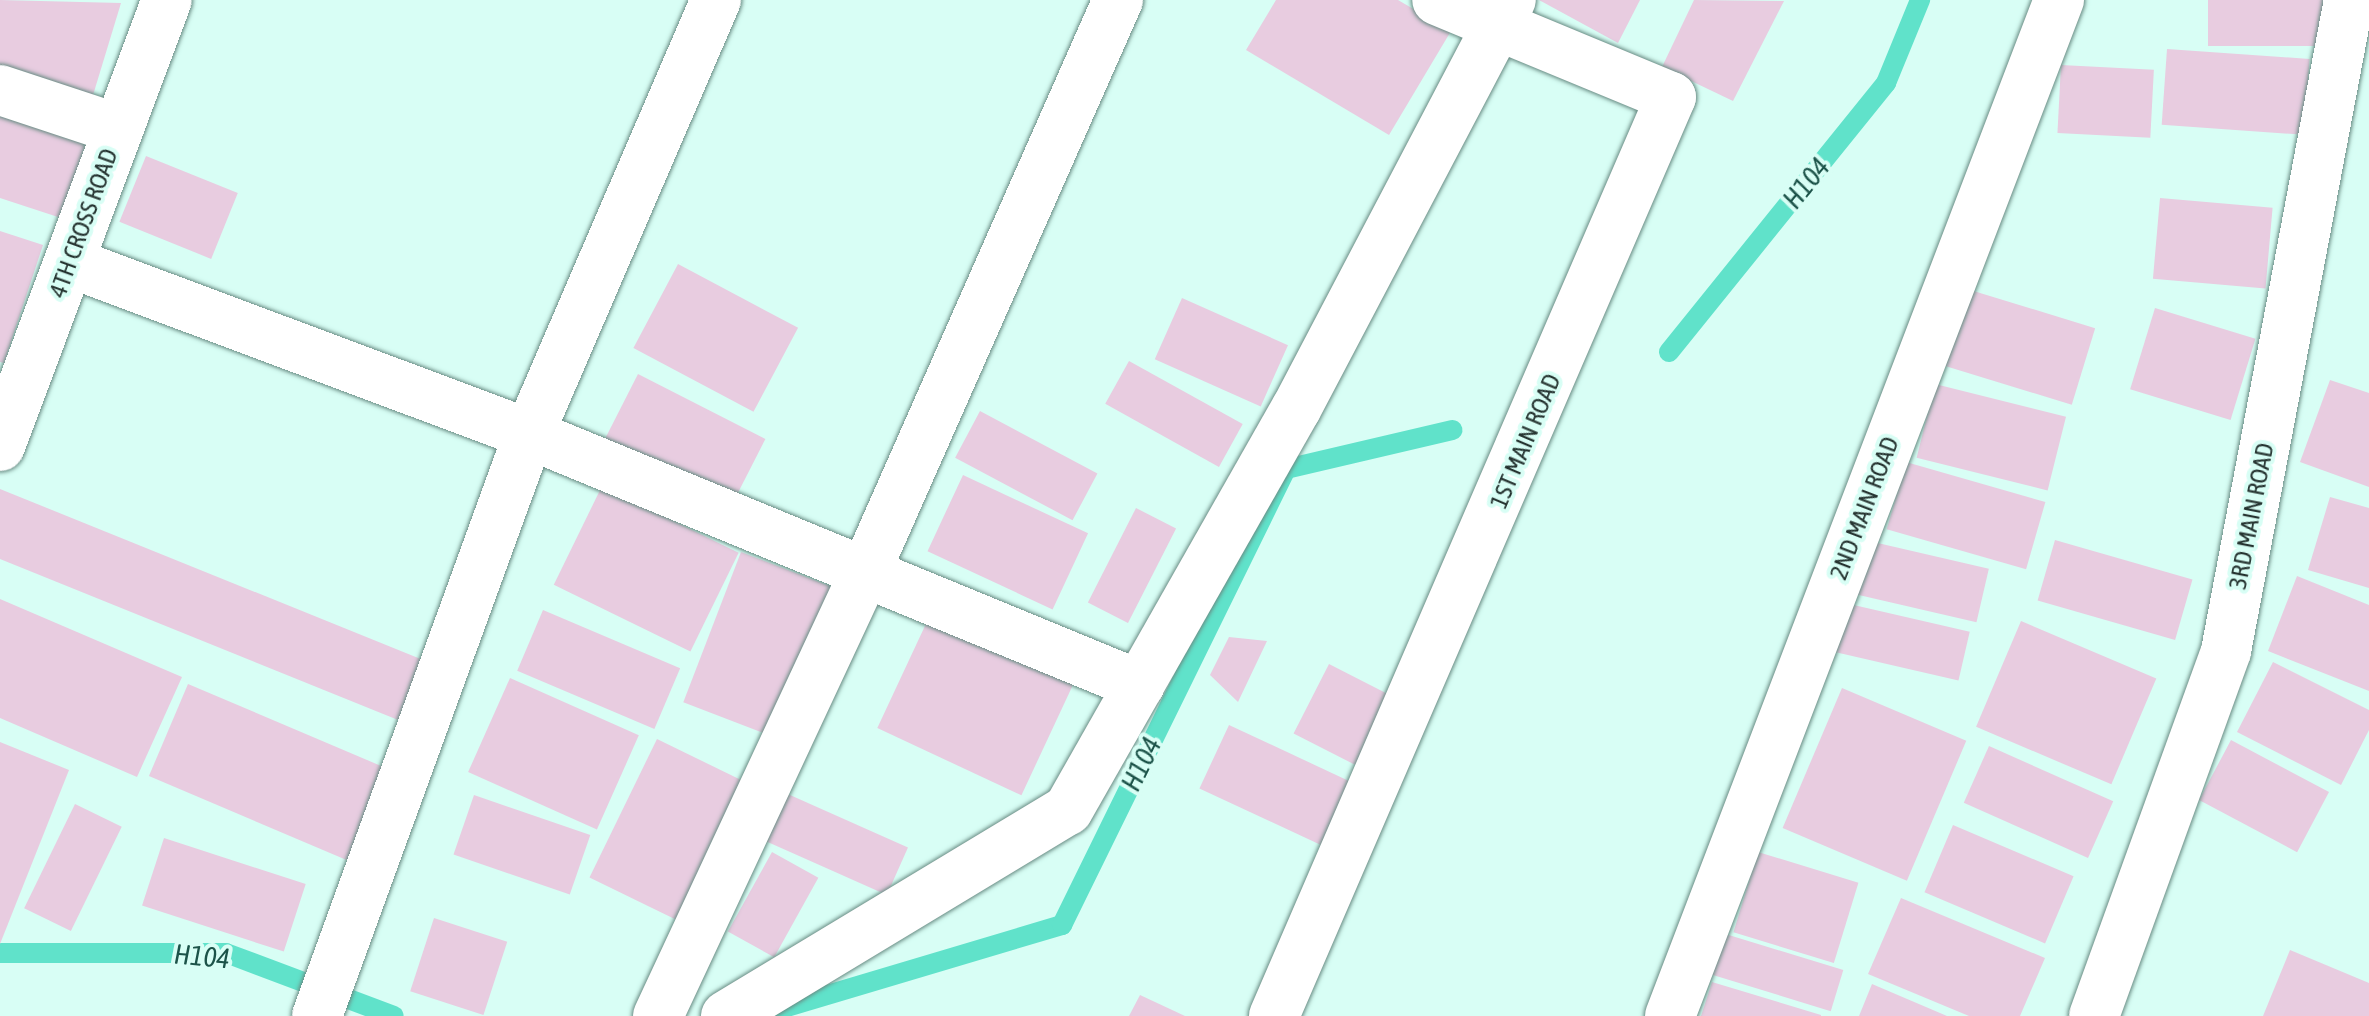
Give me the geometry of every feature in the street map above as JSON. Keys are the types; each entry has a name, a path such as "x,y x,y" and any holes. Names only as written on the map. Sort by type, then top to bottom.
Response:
{"street":[{"name":"4TH CROSS ROAD","path":"0,446 9,397 69,262 167,0"},
{"path":"317,1016 528,434 716,0"},
{"path":"658,1016 864,575 1118,0"},
{"name":"1ST MAIN ROAD","path":"1274,1016 1671,97 1505,13 1437,0"},
{"name":"2ND MAIN ROAD","path":"1670,1016 2059,0"},
{"name":"3RD MAIN ROAD","path":"2094,1016 2226,650 2348,0"},
{"path":"741,1007 1068,810 1296,409 1505,13"},
{"path":"0,90 118,129"},
{"path":"69,262 528,434 1139,685"}],"building":[{"path":"0,0 121,3 90,105 0,78"},
{"path":"1276,0 1398,0 1451,31 1389,135 1246,50"},
{"path":"1539,0 1640,0 1618,43"},
{"path":"1694,0 1784,1 1733,101 1662,67"},
{"path":"2208,0 2327,0 2327,46 2208,46"},
{"path":"2167,49 2310,59 2304,135 2162,125"},
{"path":"2061,65 2154,70 2150,138 2057,133"},
{"path":"0,102 90,131 61,218 0,198"},
{"path":"146,156 238,193 211,259 119,222"},
{"path":"2160,198 2273,208 2266,289 2153,279"},
{"path":"0,231 43,245 4,363 0,362"},
{"path":"678,264 798,328 753,412 633,348"},
{"path":"1967,289 2095,328 2072,405 1944,366"},
{"path":"1182,298 1288,345 1261,406 1155,359"},
{"path":"2155,308 2255,339 2231,420 2130,389"},
{"path":"1129,361 1243,424 1219,467 1105,404"},
{"path":"638,374 765,439 730,509 602,444"},
{"path":"2330,380 2369,393 2369,487 2300,462"},
{"path":"1935,384 2066,417 2048,490 1917,458"},
{"path":"980,411 1097,473 1073,520 955,458"},
{"path":"1906,462 2045,502 2026,569 1887,529"},
{"path":"963,475 1088,533 1053,609 928,551"},
{"path":"602,486 739,553 690,651 554,585"},
{"path":"0,489 424,660 399,720 0,559"},
{"path":"2330,497 2369,508 2369,588 2308,570"},
{"path":"1136,508 1176,528 1128,623 1088,602"},
{"path":"2055,540 2192,579 2175,640 2038,601"},
{"path":"1869,541 1989,569 1976,622 1857,595"},
{"path":"741,552 836,589 779,739 683,702"},
{"path":"2297,576 2369,605 2369,691 2268,651"},
{"path":"0,599 182,677 137,777 0,718"},
{"path":"1845,603 1970,632 1958,681 1834,652"},
{"path":"543,610 680,668 654,729 517,671"},
{"path":"931,613 1075,680 1021,795 877,728"},
{"path":"2021,621 2156,678 2111,784 1976,727"},
{"path":"1229,637 1267,641 1238,702 1210,675"},
{"path":"2273,662 2369,710 2369,730 2341,785 2237,732"},
{"path":"1329,664 1398,699 1363,769 1294,733"},
{"path":"510,678 639,735 597,829 468,772"},
{"path":"188,684 393,771 354,863 149,776"},
{"path":"1842,688 1966,741 1907,881 1783,828"},
{"path":"1229,725 1356,784 1326,848 1199,788"},
{"path":"657,739 759,789 691,927 589,877"},
{"path":"2231,740 2329,792 2297,852 2199,800"},
{"path":"0,742 69,770 0,944"},
{"path":"1989,746 2113,801 2088,858 1964,803"},
{"path":"781,791 908,848 887,895 760,839"},
{"path":"474,795 590,835 570,895 453,855"},
{"path":"75,804 122,827 71,931 24,908"},
{"path":"1953,825 2074,876 2045,943 1924,892"},
{"path":"164,838 306,884 284,952 142,906"},
{"path":"772,852 818,878 774,957 728,932"},
{"path":"1758,852 1858,883 1834,963 1733,932"},
{"path":"1901,898 2045,958 2020,1016 1969,1016 1868,974"},
{"path":"434,918 507,942 483,1015 410,991"},
{"path":"1719,932 1843,970 1831,1011 1706,973"},
{"path":"2290,950 2369,983 2369,1016 2263,1016"},
{"path":"1712,982 1821,1015 1821,1016 1701,1016"},
{"path":"1872,984 1947,1016 1859,1016"},
{"path":"1140,995 1185,1016 1129,1016"}],"waterway":[{"name":"H104","path":"1669,352 1886,83 1920,0"},
{"name":"H104","path":"770,1012 1062,925 1286,469 1452,430"},
{"name":"H104","path":"0,953 226,953 394,1016"}]}
